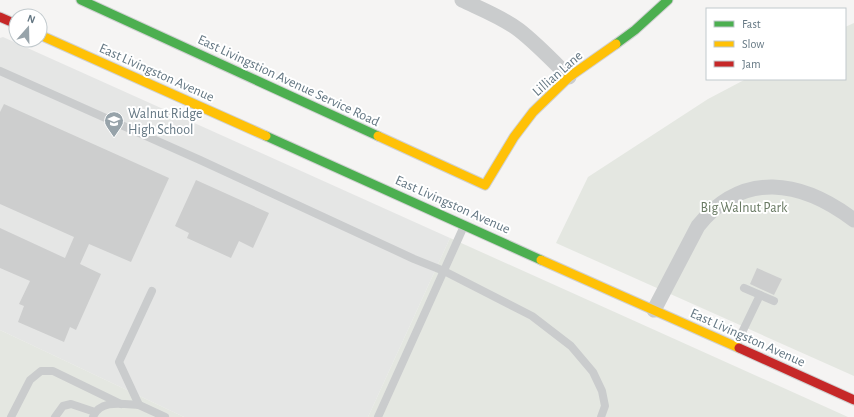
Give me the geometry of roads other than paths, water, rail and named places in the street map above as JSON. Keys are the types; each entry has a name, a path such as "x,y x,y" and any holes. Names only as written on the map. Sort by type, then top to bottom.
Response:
{"main road":[{"name":"East Livingstion Avenue Service Road","path":"81,0 485,185"},
{"name":"Lillian Lane","path":"485,185 514,137 533,112 569,77 635,30 668,0"},
{"name":"East Livingston Avenue","path":"48,39 854,400"}],"street":[{"path":"462,0 494,14 518,29 538,46 569,77"},
{"path":"654,310 698,226 707,215 728,199 755,188 772,187 793,189 815,196 831,204 854,220"}],"lane":[{"path":"0,70 200,160 407,256 444,271 532,316 571,346 593,372 602,391 605,406 601,417"},
{"path":"378,417 465,225"},
{"path":"744,288 774,301"},
{"path":"139,405 119,362 152,291"},
{"path":"735,347 760,295"},
{"path":"11,417 30,380 41,371 53,371 121,404"},
{"path":"55,417 63,406 71,404 94,414 101,406 121,404 139,405 165,417"}],"place":[{"name":"Walnut Ridge High School","path":"114,138"}],"park label":[{"name":"Big Walnut Park","path":"744,207"}]}
